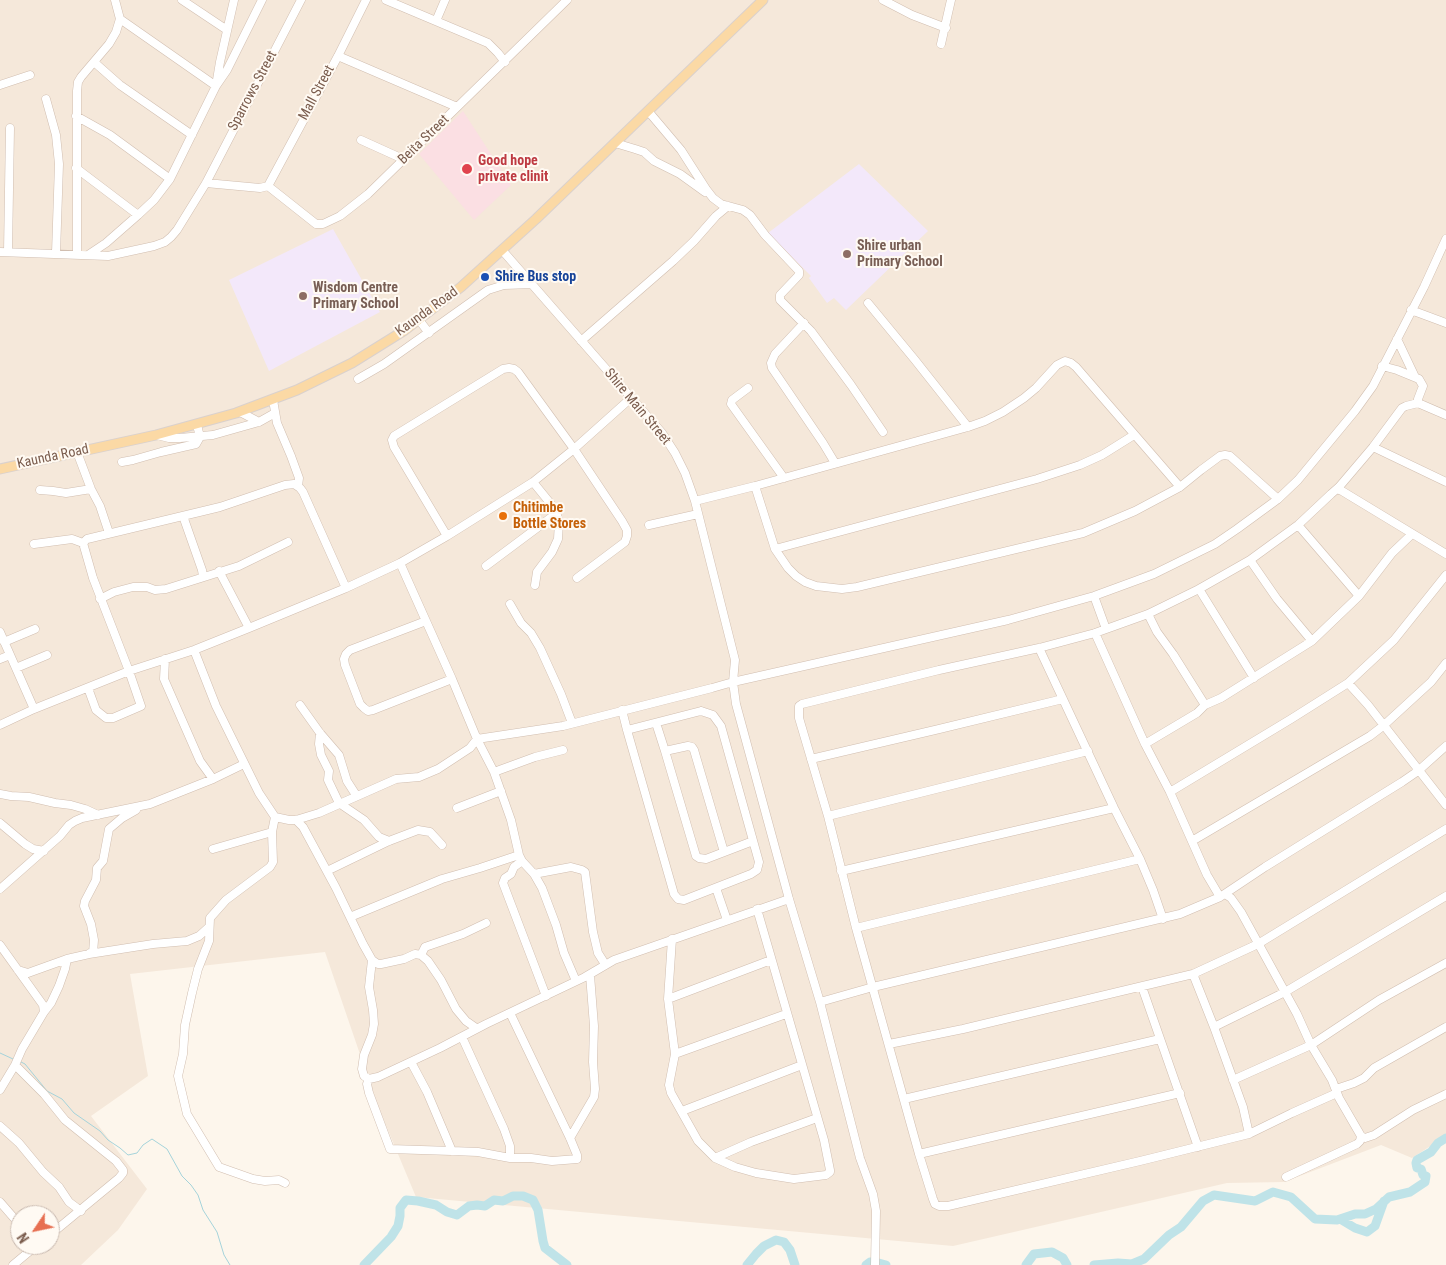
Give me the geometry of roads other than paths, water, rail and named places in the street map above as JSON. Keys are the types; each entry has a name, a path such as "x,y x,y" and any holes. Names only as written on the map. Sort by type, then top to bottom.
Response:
{"main road":[{"name":"Kaunda Road","path":"0,469 156,435 238,413 297,390 352,363 419,320 461,287 615,144 763,0"}],"street":[{"path":"78,255 76,116 78,82 109,44 116,32 120,19 116,0"},
{"path":"182,0 227,30"},
{"path":"216,86 234,0"},
{"path":"88,255 106,243 138,215 154,200 170,179 216,86 262,0"},
{"name":"Sparrows Street","path":"4,252 108,256 165,242 177,230 206,183 301,0"},
{"name":"Mall Street","path":"268,186 366,0"},
{"path":"386,0 488,43 505,62"},
{"path":"436,21 446,0"},
{"name":"Beita Street","path":"268,186 316,224 323,224 340,216 368,194 567,0"},
{"path":"883,0 912,15 946,28"},
{"path":"941,44 951,0"},
{"path":"120,19 216,86"},
{"path":"338,56 457,107"},
{"path":"94,62 120,85 192,135"},
{"path":"0,85 30,75"},
{"path":"46,99 56,135 59,164 56,253"},
{"path":"648,111 681,150 713,198"},
{"path":"76,116 110,135 170,179"},
{"path":"4,252 10,128"},
{"path":"360,140 403,160"},
{"path":"615,144 644,152 654,161 680,174 721,204 744,210 750,215 765,235 799,271 799,275 780,295 779,299 811,331 883,432"},
{"path":"76,168 138,215"},
{"path":"206,183 260,188 268,186"},
{"path":"581,341 673,261 728,206"},
{"path":"194,650 216,706 259,793 275,817 282,820 296,820 319,813 356,795 396,779 419,777 438,769 470,748 477,740 536,731 572,723 733,682 1008,620 1094,596 1154,574 1215,544 1278,498 1306,472 1373,386 1428,280 1446,239"},
{"name":"Shire Main Street","path":"502,250 662,433 685,473 695,501 735,660 733,682 736,704 789,898 820,1002 860,1158 873,1194 876,1225 875,1265"},
{"path":"358,379 384,364 488,290 504,285 532,284"},
{"path":"868,303 916,360 968,427"},
{"path":"1411,310 1446,323"},
{"path":"419,320 429,333"},
{"path":"804,324 775,354 771,363 772,368 835,463"},
{"path":"401,332 409,346"},
{"path":"1396,339 1415,377"},
{"path":"695,501 985,421 1024,398 1036,388 1057,364 1064,361 1076,367 1180,487"},
{"path":"1382,366 1419,379 1423,386 1418,403"},
{"path":"447,536 394,447 392,440 394,436 503,369 509,368 518,372 574,449 627,530 624,542 616,550 577,578"},
{"path":"748,388 732,400 731,404 784,478"},
{"path":"0,725 34,709 130,671 194,650 249,628 346,588 400,563 533,482 574,449 631,398"},
{"path":"273,400 280,431 299,478 298,486"},
{"path":"1446,415 1418,403 1402,408 1373,447 1337,489 1298,525 1250,560 1199,589 1148,614 1095,633 1039,648 939,670 799,706 799,718 828,816 856,928 919,1154 936,1204 943,1206 1249,1134 1359,1081 1374,1068 1446,1027"},
{"path":"238,413 259,422"},
{"path":"238,413 240,428"},
{"path":"156,435 169,438 212,435 259,422 275,414"},
{"path":"122,462 196,444 200,437 197,424"},
{"path":"156,435 159,439 161,452"},
{"path":"775,549 1080,465 1092,461 1134,435"},
{"path":"1373,447 1446,482"},
{"path":"76,452 100,506 109,533"},
{"path":"755,486 775,549 788,568 805,582 816,586 842,589 857,587 1083,532 1135,512 1180,487 1220,456 1230,456 1278,498"},
{"path":"533,482 555,509 559,529 558,539 552,552 537,572 535,585"},
{"path":"83,543 87,539 109,533 234,503 285,485 298,486 303,492 346,588"},
{"path":"40,490 66,493 91,489"},
{"path":"1337,489 1446,554"},
{"path":"486,566 557,513"},
{"path":"649,525 698,514"},
{"path":"183,516 198,556 203,576"},
{"path":"1298,525 1359,596"},
{"path":"1145,744 1197,713 1205,705 1221,698 1312,641 1359,596 1392,554 1412,534"},
{"path":"34,544 72,539 83,543"},
{"path":"100,599 125,588 147,587 160,590 239,566 288,542"},
{"path":"83,543 100,599 130,671 141,706 113,718 106,718 101,716 96,710 88,688"},
{"path":"1250,560 1277,599 1312,641"},
{"path":"400,563 477,740 494,772 515,834 520,858 534,874 548,901 562,949 576,981"},
{"path":"220,571 249,628"},
{"path":"1170,792 1348,683 1394,640 1446,575"},
{"path":"1199,589 1254,678"},
{"path":"1094,596 1106,629"},
{"path":"510,604 521,623 531,633 540,648 572,723"},
{"path":"1148,614 1157,632 1205,705"},
{"path":"426,621 350,650 346,654 344,664 360,704 368,711 373,710 452,679"},
{"path":"4,642 35,629"},
{"path":"0,632 34,709"},
{"path":"1095,633 1207,875 1223,895 1235,903 1285,992 1311,1045 1332,1080 1336,1091 1361,1136 1369,1137 1413,1110 1446,1094"},
{"path":"1039,648 1140,859 1163,919"},
{"path":"0,659 10,655"},
{"path":"16,668 47,655"},
{"path":"165,659 164,679 200,761 213,779"},
{"path":"1192,841 1370,736 1431,682 1446,663"},
{"path":"1348,683 1368,705 1446,805"},
{"path":"811,759 1063,699"},
{"path":"300,704 320,733 339,755 347,781 356,795"},
{"path":"622,710 627,730 674,894 678,899 684,900 751,874 756,870 758,862 753,841 718,720 713,715 701,711 627,730"},
{"path":"656,723 694,853 699,858 706,859 753,841"},
{"path":"320,733 321,755 329,771 328,780 339,803 364,820 379,837 389,841"},
{"path":"665,751 688,746 694,750 724,852"},
{"path":"820,1002 873,987 1180,914 1223,895 1402,782 1446,746"},
{"path":"494,772 519,762 563,750"},
{"path":"828,816 1088,751"},
{"path":"91,954 94,940 84,906 96,880 98,868 103,861 109,829 122,818 144,806 213,779 244,764"},
{"path":"457,808 501,791"},
{"path":"0,794 71,805 98,815"},
{"path":"0,889 75,821 144,806"},
{"path":"841,871 1114,808"},
{"path":"275,817 272,825 273,862 270,867 219,906 210,918 209,941 198,969 185,1025 183,1054 178,1076 187,1114 219,1167 254,1180 279,1180 285,1183"},
{"path":"296,820 302,827 326,871 372,960 381,964 404,959 415,954 421,955 428,961 445,986 456,1009 466,1021 476,1028"},
{"path":"0,823 33,849 44,850"},
{"path":"889,1044 963,1029 1193,974 1258,944 1446,829"},
{"path":"326,871 389,841 418,830 430,832 442,845"},
{"path":"213,849 272,832"},
{"path":"350,917 442,879 520,858"},
{"path":"520,858 511,874 505,878 503,883 546,996"},
{"path":"856,928 1140,859"},
{"path":"534,874 571,867 584,872 593,932 598,953 605,964"},
{"path":"716,888 727,920"},
{"path":"1214,1027 1285,992 1446,896"},
{"path":"372,960 369,987 374,1010 374,1024 362,1064 362,1072 369,1079 378,1077 411,1062 476,1028 590,975 605,964 789,898"},
{"path":"672,939 668,999 675,1054 669,1085 671,1093 698,1142 715,1158 735,1167 756,1173 794,1179 826,1175 830,1170 824,1140 757,909"},
{"path":"421,955 425,947 463,934 486,923"},
{"path":"18,970 28,973 67,959 91,954 153,944 187,941 199,936 209,927"},
{"path":"0,945 43,1005 44,1012"},
{"path":"0,1090 15,1065 22,1048 51,1003 59,986 67,959"},
{"path":"668,999 772,960"},
{"path":"1232,1080 1311,1045 1379,1000 1446,963"},
{"path":"1193,974 1243,1108 1249,1134"},
{"path":"570,1138 594,1097 595,1089 593,1062 594,1018 590,975"},
{"path":"1142,987 1198,1147"},
{"path":"369,1079 367,1084 369,1092 390,1149 478,1152 510,1158 552,1161 577,1159 570,1138 510,1013"},
{"path":"675,1054 786,1014"},
{"path":"462,1037 504,1129 510,1146 510,1158"},
{"path":"904,1099 1160,1039"},
{"path":"411,1062 427,1092 452,1151"},
{"path":"15,1065 44,1094 68,1123 122,1167 123,1173 119,1178 60,1227"},
{"path":"682,1111 802,1065"},
{"path":"919,1154 1180,1093"},
{"path":"715,1158 751,1142 817,1118"},
{"path":"0,1126 14,1138 43,1172 59,1186 70,1202 81,1211"},
{"path":"1286,1178 1357,1144 1361,1136"},
{"path":"0,1202 10,1214"},
{"path":"13,1265 23,1262"}],"waterway":[{"path":"0,1053 13,1059"},
{"path":"19,1061 25,1064 47,1091 62,1099 74,1113 100,1131 108,1140 128,1155 137,1153 143,1145 152,1139 167,1149 182,1176 198,1195 203,1210 217,1232 224,1255 230,1265"},
{"path":"1094,1265 1132,1264 1144,1259 1169,1235 1181,1227 1203,1201 1214,1195 1255,1201 1273,1192 1291,1197 1315,1219 1337,1220 1355,1214 1365,1214 1376,1209 1389,1197 1410,1192 1425,1182 1426,1176 1423,1175 1421,1169 1417,1168 1417,1160 1431,1152 1438,1143 1446,1138"},
{"path":"364,1265 391,1237 398,1226 400,1208 406,1200 436,1205 447,1212 457,1215 469,1206 485,1206 494,1200 503,1201 513,1196 523,1196 533,1200 538,1210 545,1248 567,1265"},
{"path":"1340,1219 1355,1228 1367,1232 1375,1226 1384,1201"},
{"path":"747,1265 764,1246 776,1240 784,1242 790,1250 795,1265"},
{"path":"1026,1265 1034,1254 1052,1252 1063,1258 1067,1265"},
{"path":"866,1265 870,1262 886,1265"}],"place":[{"name":"Good hope private clinit","path":"467,169"},
{"name":"Shire urban Primary School","path":"847,254"},
{"name":"Shire Bus stop","path":"485,277"},
{"name":"Wisdom Centre Primary School","path":"303,296"},
{"name":"Chitimbe Bottle Stores","path":"503,516"}]}
